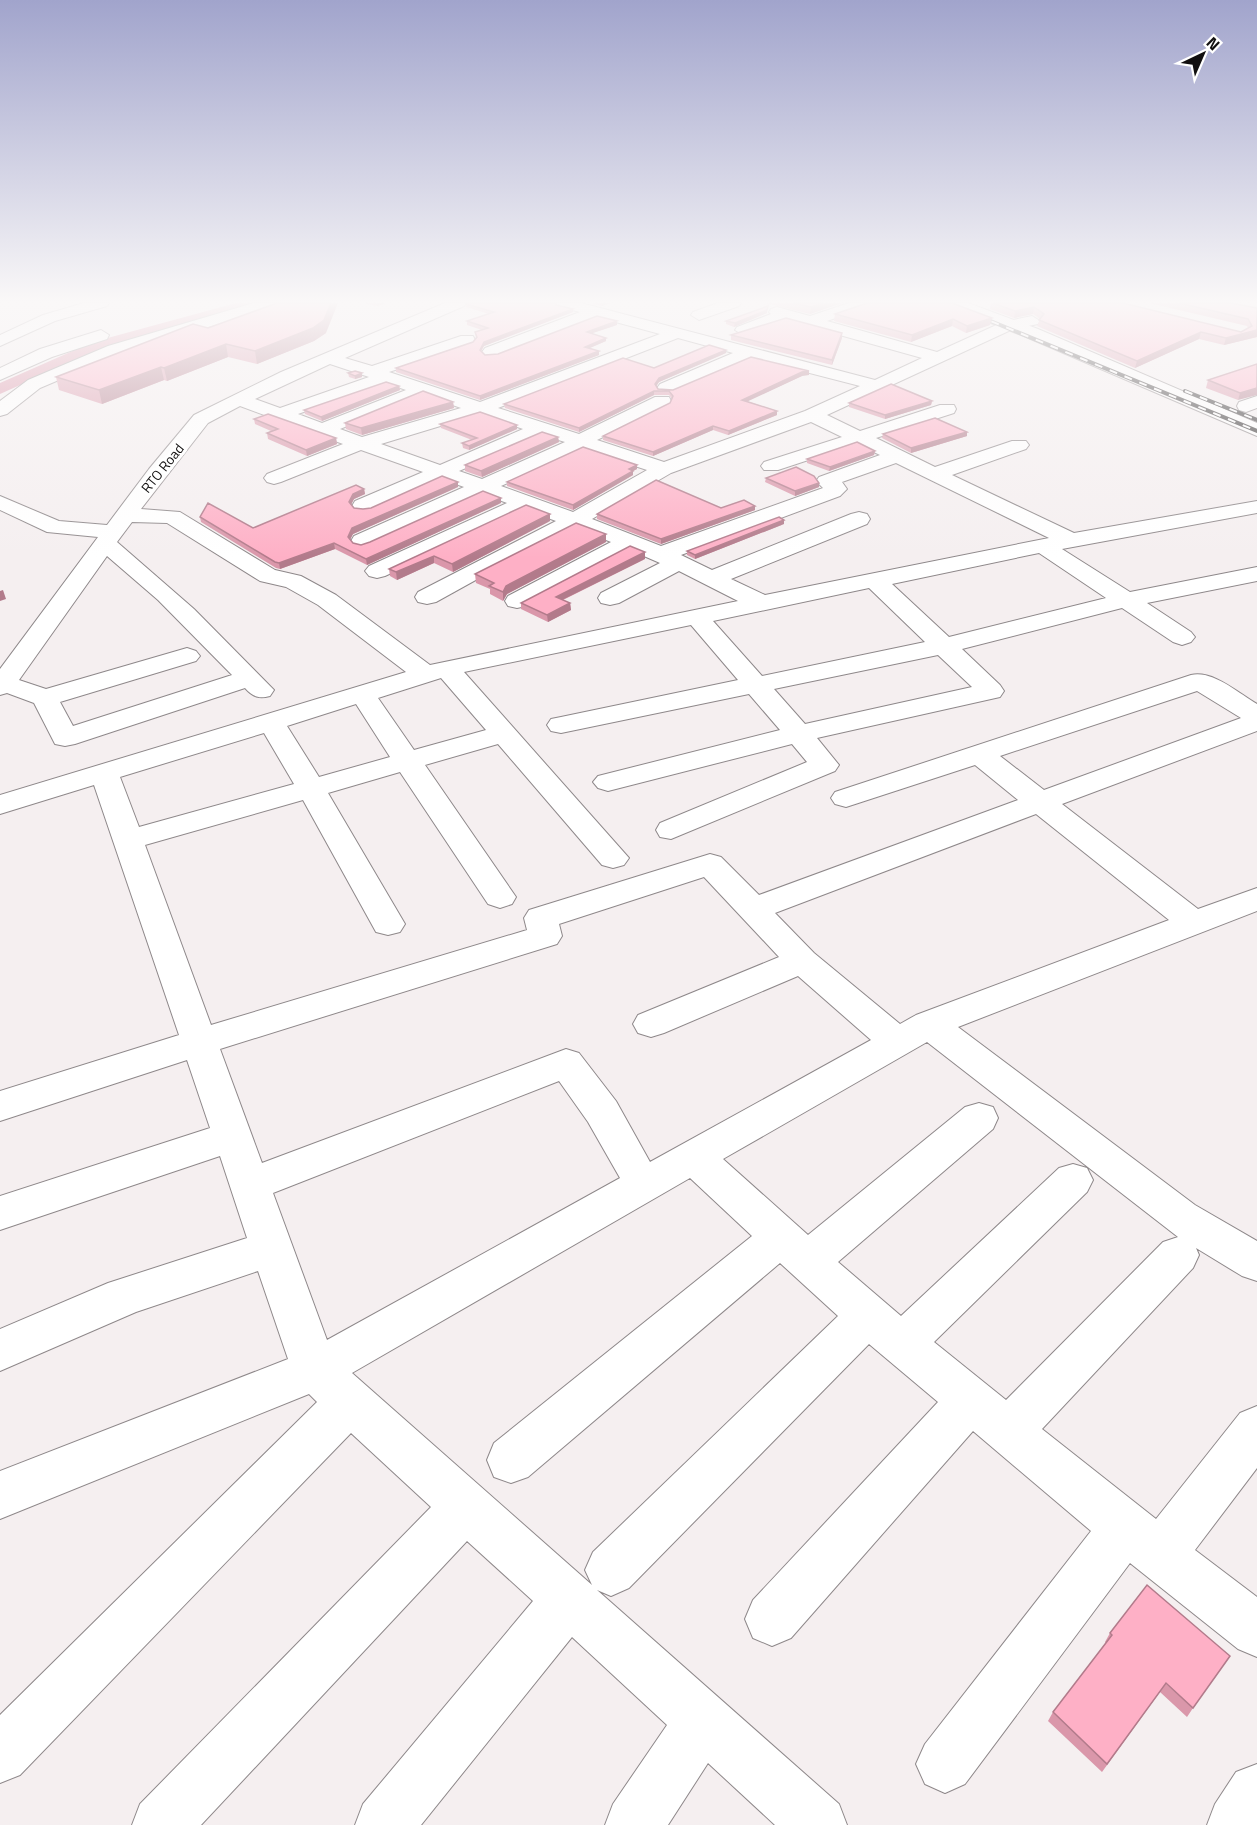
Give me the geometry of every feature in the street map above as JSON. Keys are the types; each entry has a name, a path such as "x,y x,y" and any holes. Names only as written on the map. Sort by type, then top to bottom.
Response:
{"street":[{"path":"0,410 29,388"},
{"name":"RTO Road","path":"1,684 156,472 201,419 265,388"},
{"path":"281,414 346,388"},
{"path":"323,429 410,388"},
{"path":"422,388 664,469"},
{"path":"274,478 362,443 481,408 533,388"},
{"path":"362,541 582,442 676,388"},
{"path":"427,597 513,550 575,520 664,469 812,415 868,388"},
{"path":"1159,388 1257,430"},
{"path":"1207,388 1253,406"},
{"path":"240,400 630,541 714,578 762,603"},
{"path":"771,466 946,409"},
{"path":"812,415 1071,540"},
{"path":"363,506 541,429"},
{"path":"934,474 1019,445"},
{"path":"609,598 670,558 837,489 826,481 897,456"},
{"path":"0,502 55,527 115,530 172,517 267,576 292,581 327,600 436,671 503,734 613,858"},
{"path":"377,570 526,502"},
{"path":"0,805 105,775 436,671 1071,540 1257,507"},
{"path":"714,578 859,519"},
{"path":"45,698 65,738 255,684 230,656 130,563 115,530"},
{"path":"517,601 630,541"},
{"path":"1043,546 1182,637"},
{"path":"561,725 943,646 1126,600 1257,574"},
{"path":"608,782 798,734 991,692 874,580"},
{"path":"671,830 825,765 697,617"},
{"path":"1,684 45,698 187,656"},
{"path":"846,798 1200,681 1257,716"},
{"path":"362,694 500,897"},
{"path":"754,909 1257,721"},
{"path":"271,722 388,924"},
{"path":"128,840 503,734"},
{"path":"979,754 1194,923"},
{"path":"105,775 272,1248 333,1385 466,1506 590,1584 703,1721 818,1825"},
{"path":"0,1106 199,1041 546,936 541,918 710,864 802,961 914,1033 1180,1217 1257,1263"},
{"path":"0,1496 333,1385 693,1157 914,1033 1194,923 1255,902"},
{"path":"651,1024 802,961"},
{"path":"250,1185 566,1063 602,1112 632,1166"},
{"path":"511,1460 794,1249 979,1118"},
{"path":"0,1213 233,1136"},
{"path":"693,1157 885,1330 1143,1541 1257,1630"},
{"path":"384,1825 590,1584 885,1330 1073,1180"},
{"path":"0,1350 124,1297 272,1248"},
{"path":"1010,1430 1178,1255"},
{"path":"0,1755 333,1385"},
{"path":"772,1619 971,1399"},
{"path":"945,1764 1143,1541 1257,1429"},
{"path":"161,1825 466,1506"},
{"path":"634,1825 703,1721"},
{"path":"1236,1825 1257,1793"}],"building":[{"path":"368,388 394,388 321,417 304,410"},
{"path":"457,388 501,388 480,396"},
{"path":"545,388 673,390 767,388 742,400 777,411 729,431 713,426 653,452 603,436 670,403 673,396 669,391 654,391 579,428 504,404"},
{"path":"882,388 901,388 932,401 885,415 849,403"},
{"path":"1228,388 1256,388 1240,393"},
{"path":"423,391 453,402 361,428 345,423"},
{"path":"480,412 517,425 469,446 462,443 477,438 440,424"},
{"path":"268,414 336,438 306,450 267,433 278,429 254,419"},
{"path":"935,418 967,432 911,448 883,434"},
{"path":"542,432 558,437 481,471 465,465"},
{"path":"857,442 875,451 830,467 807,459"},
{"path":"583,447 637,465 629,469 633,471 573,505 507,482"},
{"path":"796,467 814,476 819,483 795,491 766,478"},
{"path":"442,476 458,482 352,528 348,537 353,543 361,545 370,542 483,491 501,498 366,559 334,543 279,563 275,562 200,517 208,503 253,528 356,485 364,489 353,494 349,502 354,508 363,509 371,508"},
{"path":"656,480 721,508 744,500 755,506 661,539 597,514"},
{"path":"526,505 550,514 452,564 434,556 396,572 389,569"},
{"path":"779,517 784,520 695,555 687,551"},
{"path":"576,523 606,534 506,586 503,592 489,586 494,583 475,574"},
{"path":"630,546 645,552 556,597 570,603 547,615 521,603"},
{"path":"1147,1585 1230,1656 1193,1708 1166,1683 1107,1764 1053,1712"}],"railway":[{"path":"1153,388 1257,431"},
{"path":"1185,391 1257,420"}]}
